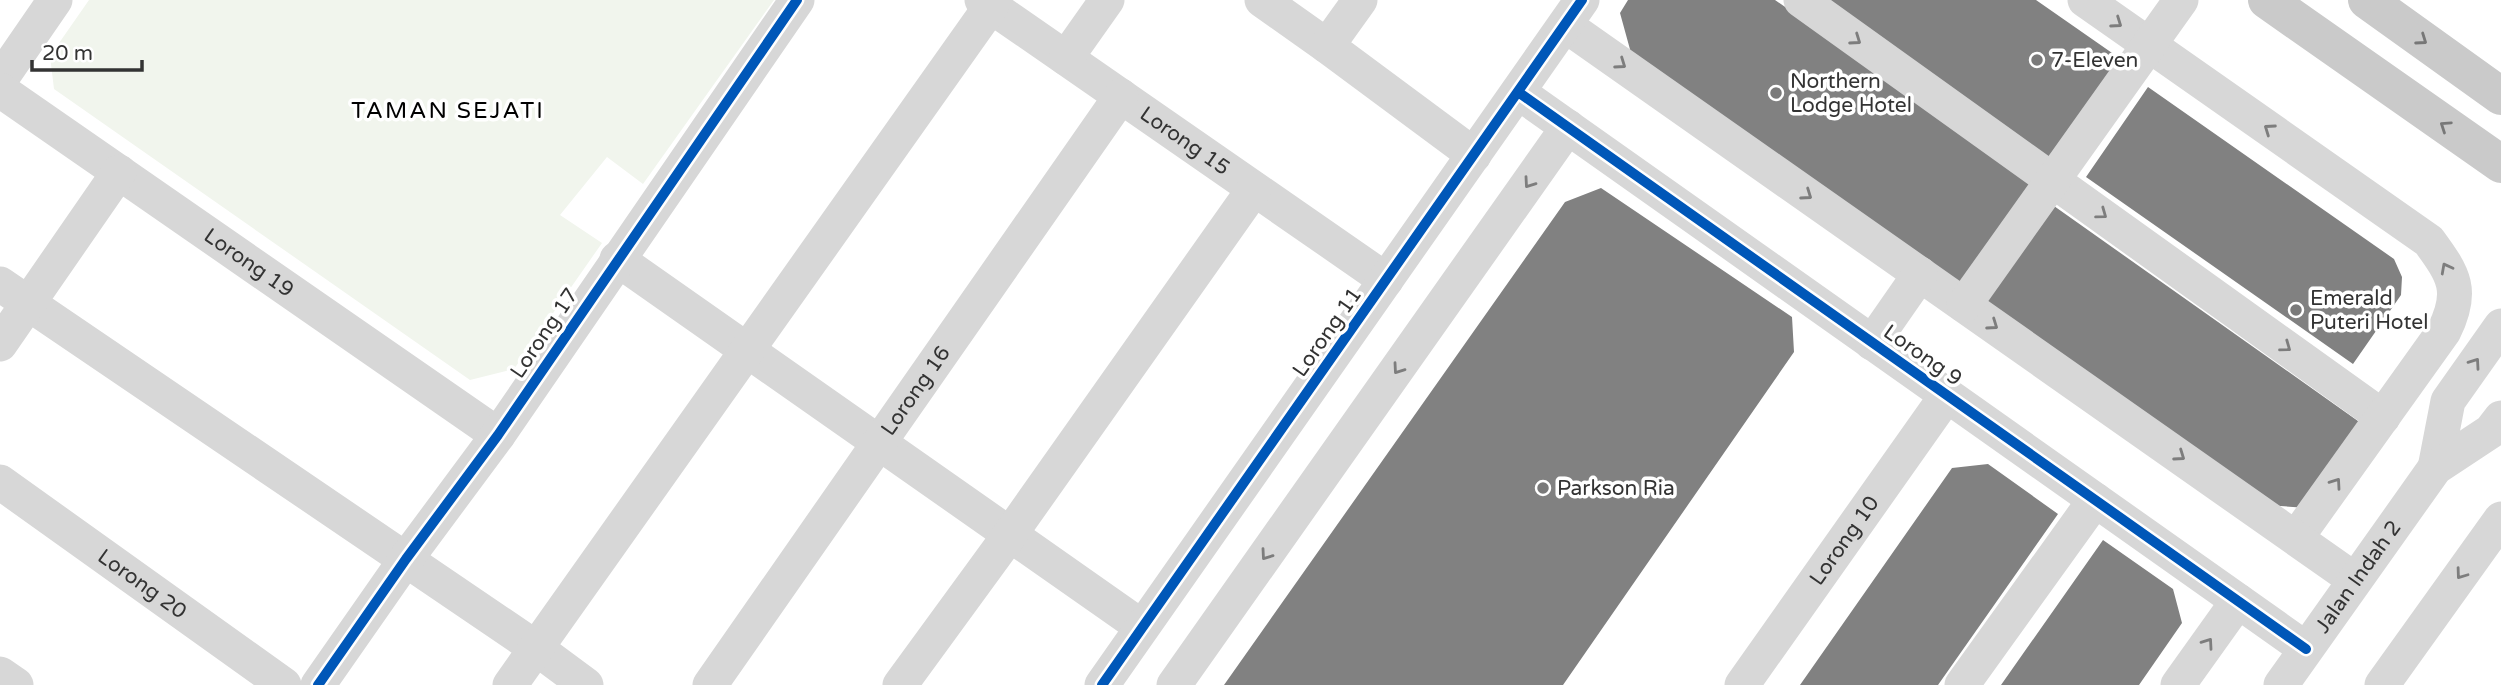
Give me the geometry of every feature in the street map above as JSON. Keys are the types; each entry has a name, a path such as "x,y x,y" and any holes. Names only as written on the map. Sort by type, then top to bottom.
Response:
{"main road":[{"path":"2267,0 2501,164"},
{"path":"2367,0 2501,96"}],"street":[{"path":"0,80 54,0"},
{"name":"Lorong 17","path":"318,685 406,559 498,435 797,0"},
{"path":"1066,58 1107,0"},
{"path":"1262,0 1474,155"},
{"path":"1327,46 1360,0"},
{"path":"1801,0 2383,417"},
{"path":"2085,0 2429,241 2447,267 2456,291 2453,314 2444,331 2297,538"},
{"path":"1964,305 2181,0"},
{"path":"510,685 987,3"},
{"name":"Lorong 15","path":"987,3 1386,281"},
{"path":"1576,7 1920,274 2356,580"},
{"name":"Lorong 11","path":"1102,685 1576,7"},
{"name":"Lorong 19","path":"0,90 498,435"},
{"name":"Lorong 9","path":"1518,92 2306,649"},
{"name":"Lorong 16","path":"710,685 877,442 1121,96"},
{"path":"1174,685 1568,127"},
{"path":"0,344 14,294 119,172"},
{"path":"900,685 1254,189"},
{"path":"617,259 1142,627"},
{"path":"1872,342 1920,274"},
{"path":"14,294 406,559 586,685"},
{"name":"Jalan Indah 2","path":"2435,468 2448,401 2501,326"},
{"path":"2412,376 2448,401 2496,424"},
{"name":"Lorong 10","path":"1742,685 1947,395"},
{"name":"Jalan Indah 2","path":"2281,685 2435,468 2496,424"},
{"name":"Lorong 20","path":"0,482 284,685"},
{"path":"1962,685 2095,500"},
{"path":"2382,685 2501,519"},
{"path":"2178,685 2238,601"},
{"path":"0,674 16,685"}],"shaded area":[{"path":"89,0 774,0 643,184 607,157 560,215 602,243 514,369 470,380 54,89 50,56"}],"building":[{"path":"1628,0 1775,0 2038,183 1966,287 1631,53 1620,13"},
{"path":"1815,0 2036,0 2125,62 2053,166"},
{"path":"2148,87 2394,259 2402,277 2401,295 2353,364 2086,177"},
{"path":"1601,188 1792,317 1794,352 1563,685 1224,685 1565,202"},
{"path":"2054,206 2365,426 2307,508 2266,505 1984,305"},
{"path":"1988,464 2058,514 1938,685 1800,685 1952,468"},
{"path":"2103,540 2173,589 2182,623 2139,685 2001,685"}],"cycle path":[{"path":"318,685 406,559 498,435 797,0"},
{"path":"1102,685 1582,0"},
{"path":"1518,92 2306,649"}],"place":[{"name":"7-Eleven","path":"2037,60"},
{"name":"Northern Lodge Hotel","path":"1776,93"},
{"name":"Emerald Puteri Hotel","path":"2296,310"},
{"name":"Parkson Ria","path":"1543,488"}],"district":[{"name":"TAMAN SEJATI","path":"448,110"}]}
